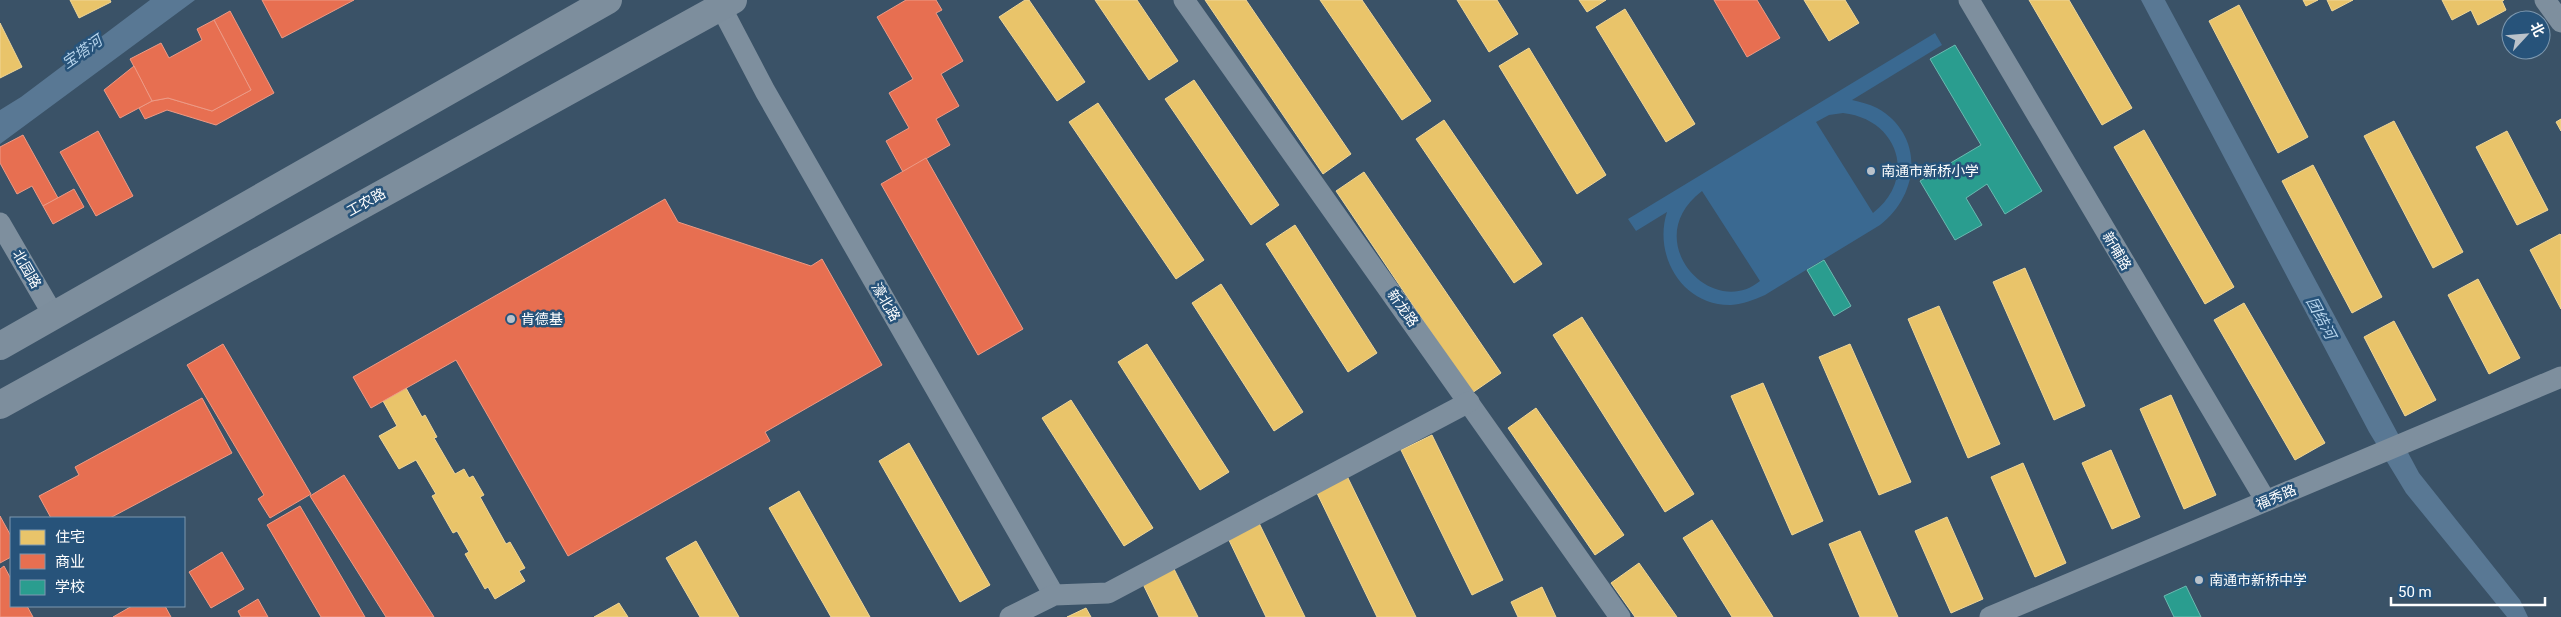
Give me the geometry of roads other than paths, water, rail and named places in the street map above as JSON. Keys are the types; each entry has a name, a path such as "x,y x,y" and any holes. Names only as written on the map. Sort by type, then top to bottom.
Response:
{"main road":[{"path":"0,346 608,0"},
{"name":"工农路","path":"0,406 727,3"}],"street":[{"name":"新龙路","path":"1184,0 1620,617"},
{"name":"新哺路","path":"1969,0 2266,501"},
{"path":"2545,0 2561,22"},
{"name":"濠北路","path":"727,3 770,100 1054,596"},
{"name":"北园路","path":"0,223 54,316"},
{"name":"福秀路","path":"1990,617 2561,377"},
{"path":"1010,617 1054,596 1108,593 1469,402"}],"water":[{"name":"宝塔河","path":"150,0 195,0 0,144 0,110 21,97"},
{"name":"团结河","path":"2141,0 2165,0 2419,473 2520,600 2528,617 2507,617 2406,493 2369,432"}],"place":[{"name":"南通市新桥小学","path":"1871,171"},
{"name":"肯德基","path":"511,319"},
{"name":"南通市新桥中学","path":"2199,580"}]}
